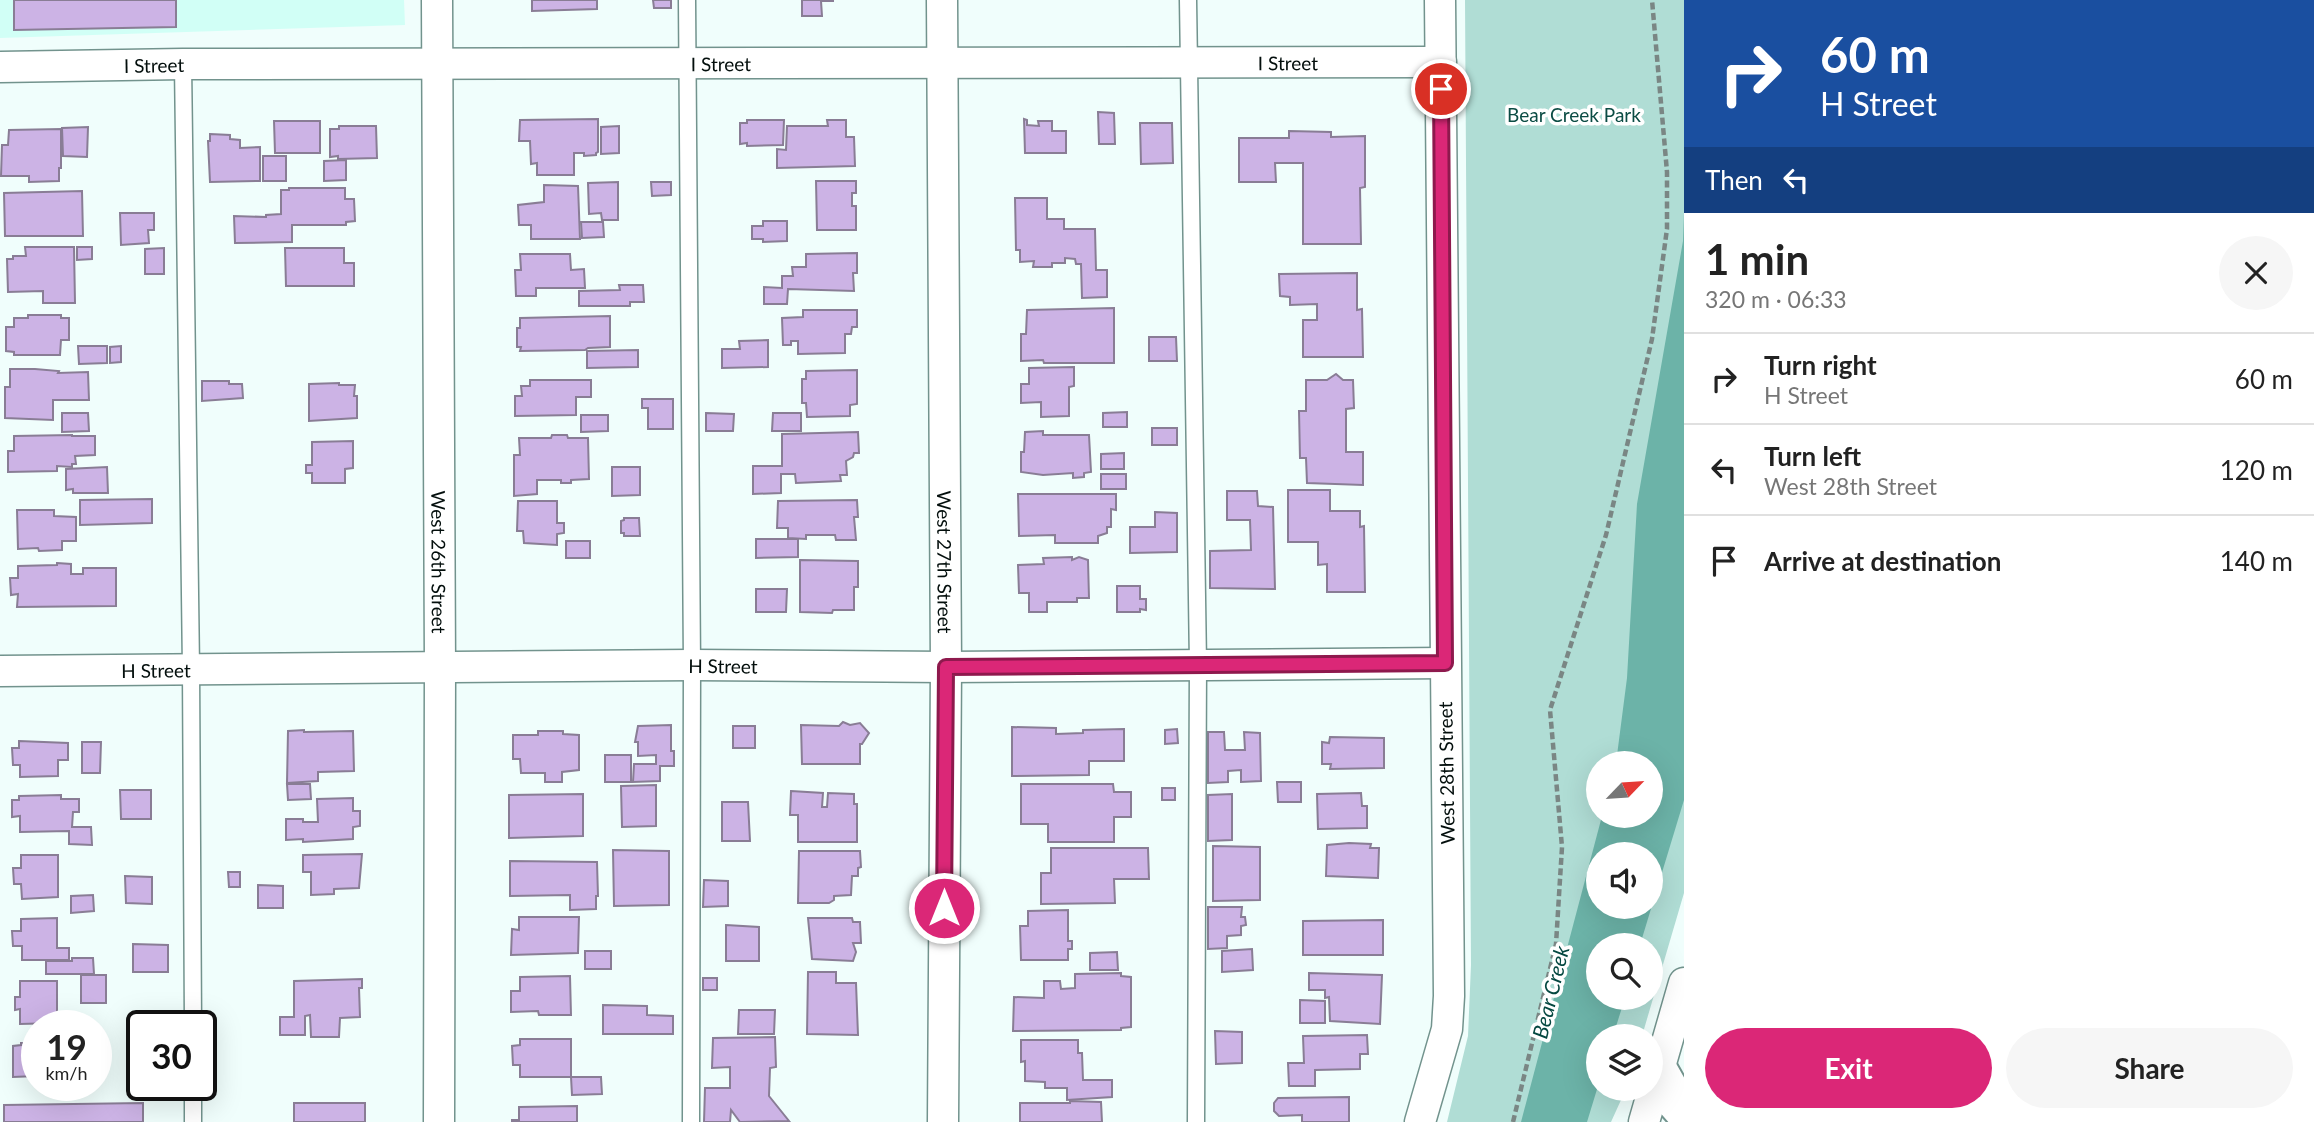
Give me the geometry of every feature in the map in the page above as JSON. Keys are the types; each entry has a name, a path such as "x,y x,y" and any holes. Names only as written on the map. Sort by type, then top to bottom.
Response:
{"main road":[{"path":"1663,1079 1684,1111"}],"street":[{"name":"West 26th Street","path":"437,0 439,1122"},
{"name":"West 27th Street","path":"942,0 946,667 943,1122"},
{"name":"West 28th Street","path":"1420,1122 1447,1029 1449,996 1440,0"},
{"name":"I Street","path":"0,67 943,61 1441,62"},
{"name":"H Street","path":"0,671 691,665 946,667 1445,663"},
{"path":"1663,1053 1684,983"},
{"path":"1644,1122 1650,1101"}],"lane":[{"path":"687,0 691,1122"},
{"path":"1188,0 1198,664 1196,1122"},
{"path":"183,64 193,1010"},
{"path":"193,1101 193,1122"}],"path":[{"path":"1513,1122 1556,944 1562,847 1550,710 1606,535 1652,340 1667,229 1668,172 1652,0"}],"shaded area":[{"path":"0,0 404,0 405,25 0,38"},
{"path":"1684,214 1684,800 1663,869 1663,842 1595,842 1599,828 1663,828 1663,751 1618,751 1627,678 1637,504 1683,241"},
{"path":"1586,876 1586,919 1648,919 1644,933 1586,933 1586,1010 1621,1010 1617,1024 1586,1024 1586,1101 1593,1101 1587,1122 1521,1122"}],"green space":[{"name":"Bear Creek Park","path":"1465,0 1684,0 1684,893 1663,964 1663,933 1586,933 1586,1010 1650,1010 1646,1024 1586,1024 1586,1101 1621,1101 1611,1122 1447,1122 1468,1036 1471,965"}],"building":[{"path":"14,0 176,0 176,27 14,30"},
{"path":"532,0 597,0 597,9 532,11"},
{"path":"653,0 671,0 671,8 654,8"},
{"path":"802,0 833,1 821,1 822,16 802,16"},
{"path":"1098,112 1114,113 1115,144 1099,144"},
{"path":"598,119 596,155 574,153 574,175 537,175 537,163 531,164 530,141 519,141 520,120"},
{"path":"1024,119 1027,120 1027,125 1039,126 1038,121 1052,121 1052,131 1066,131 1066,153 1025,153"},
{"path":"747,120 784,120 783,145 740,144 740,123 747,123"},
{"path":"827,120 846,120 846,137 854,137 855,166 777,168 777,149 786,150 787,126 828,126"},
{"path":"274,121 320,121 320,153 275,153"},
{"path":"1140,123 1172,123 1173,163 1141,164"},
{"path":"339,126 376,126 377,158 330,157 330,129 339,129"},
{"path":"619,126 619,153 601,154 601,127"},
{"path":"88,127 87,157 63,156 62,128"},
{"path":"61,129 59,181 29,182 29,176 1,176 2,145 8,145 9,130"},
{"path":"1289,131 1331,132 1331,137 1365,136 1365,187 1360,188 1361,244 1303,244 1303,163 1275,163 1276,182 1239,182 1239,138 1289,138"},
{"path":"210,134 230,135 230,139 240,140 240,148 260,147 260,181 210,182"},
{"path":"263,156 286,156 286,181 263,181"},
{"path":"346,160 346,180 324,181 324,161"},
{"path":"816,181 856,181 852,206 856,206 856,230 817,230"},
{"path":"618,182 618,220 602,220 601,213 589,214 588,183"},
{"path":"651,182 671,182 671,195 652,196"},
{"path":"544,185 578,186 580,239 531,239 531,225 519,225 518,205 544,202"},
{"path":"345,188 345,199 354,199 355,221 346,222 346,225 292,225 292,242 235,243 234,216 266,217 281,214 281,190"},
{"path":"82,191 83,236 5,236 4,193"},
{"path":"1015,198 1047,198 1047,219 1064,219 1064,229 1095,229 1096,270 1107,270 1107,297 1082,298 1081,264 1076,264 1075,259 1065,258 1065,263 1052,263 1052,267 1033,267 1034,261 1020,262 1020,250 1016,250"},
{"path":"120,213 154,213 154,230 148,230 149,243 121,245"},
{"path":"763,221 787,221 787,241 763,242 763,239 752,239 752,226 763,226"},
{"path":"581,222 603,222 604,237 582,238"},
{"path":"25,247 74,247 75,303 43,303 43,291 8,292 7,259 26,256"},
{"path":"77,247 92,247 92,259 77,260"},
{"path":"164,248 164,274 145,274 145,249"},
{"path":"285,248 344,248 344,263 354,263 354,286 286,286"},
{"path":"857,253 857,273 853,273 854,291 788,289 787,304 764,304 764,287 782,288 782,276 793,276 792,267 806,267 806,254"},
{"path":"520,254 570,254 571,270 584,269 585,288 536,288 536,296 516,296 515,270 521,270"},
{"path":"1357,273 1357,310 1362,309 1363,357 1303,357 1303,320 1317,320 1317,304 1290,305 1290,297 1280,296 1279,274"},
{"path":"619,285 643,285 644,302 630,302 630,306 579,306 579,291 620,290"},
{"path":"1114,308 1114,363 1021,361 1021,334 1026,334 1027,310"},
{"path":"803,310 857,310 857,327 852,327 851,334 845,334 845,353 798,354 798,341 783,345 782,318 803,317"},
{"path":"28,315 61,315 61,318 69,318 69,340 61,340 60,355 14,355 14,352 6,351 6,327 14,327 14,318 28,318"},
{"path":"610,316 610,347 520,351 521,347 517,347 520,318"},
{"path":"1149,337 1176,337 1177,361 1149,361"},
{"path":"768,340 768,367 722,368 722,349 740,349 739,341"},
{"path":"78,346 107,346 107,363 79,364"},
{"path":"121,346 121,362 110,363 110,347"},
{"path":"638,350 638,367 587,368 587,351"},
{"path":"1074,367 1074,386 1069,387 1069,416 1041,417 1041,402 1021,403 1021,384 1029,384 1029,368"},
{"path":"10,369 59,371 58,373 88,372 89,400 53,400 53,420 5,418 5,387 10,387"},
{"path":"857,370 857,404 850,405 850,416 807,417 806,403 802,403 802,379 806,379 806,371"},
{"path":"1336,374 1343,380 1353,380 1354,408 1346,409 1346,452 1363,452 1363,485 1307,483 1306,458 1300,458 1299,411 1306,411 1306,380 1327,380"},
{"path":"530,380 591,380 591,397 576,397 576,415 515,416 515,396 522,396 521,386 530,386"},
{"path":"202,381 242,384 243,398 202,401"},
{"path":"309,384 355,385 357,418 309,421"},
{"path":"642,399 673,399 673,429 648,429 648,408 642,408"},
{"path":"1127,412 1127,427 1103,427 1103,413"},
{"path":"62,413 88,413 89,431 62,432"},
{"path":"706,413 734,414 733,431 706,431"},
{"path":"773,413 801,413 801,431 772,431"},
{"path":"581,415 608,415 608,431 581,432"},
{"path":"1152,428 1177,428 1177,445 1152,445"},
{"path":"1043,431 1043,435 1089,435 1091,472 1084,473 1084,477 1073,478 1073,473 1043,475 1021,472 1025,432"},
{"path":"858,432 859,453 854,453 853,457 846,461 847,475 840,475 841,481 796,483 795,474 781,474 781,493 753,494 753,466 782,466 782,434"},
{"path":"552,435 588,438 589,479 571,480 571,483 561,483 561,480 537,480 537,494 514,496 514,455 520,455 519,438 551,438"},
{"path":"14,436 95,436 95,455 75,456 76,464 72,464 72,467 57,466 57,471 8,472 8,451 14,451"},
{"path":"353,441 353,468 345,469 345,483 312,483 312,473 306,473 306,465 312,465 312,442"},
{"path":"1124,453 1124,469 1101,469 1101,454"},
{"path":"107,467 108,493 73,493 73,489 66,490 66,469"},
{"path":"612,467 640,467 640,495 612,496"},
{"path":"1101,474 1126,474 1126,489 1101,489"},
{"path":"1288,490 1330,490 1330,511 1360,511 1360,527 1364,526 1365,592 1327,592 1327,564 1318,565 1318,542 1288,542"},
{"path":"1227,491 1257,491 1258,506 1273,507 1275,589 1210,588 1210,551 1251,550 1250,520 1227,520"},
{"path":"1018,494 1116,494 1116,510 1111,509 1111,527 1107,527 1107,533 1098,536 1098,543 1055,543 1055,535 1019,536"},
{"path":"152,499 152,523 80,525 80,500"},
{"path":"857,500 858,517 854,517 856,540 836,540 835,535 806,535 806,539 788,538 788,528 777,528 778,501"},
{"path":"518,501 557,501 557,523 564,523 564,533 557,534 557,545 524,543 523,531 517,531"},
{"path":"17,510 54,510 54,516 76,517 76,541 62,541 62,550 18,549"},
{"path":"1155,512 1177,513 1177,552 1130,553 1130,527 1155,527"},
{"path":"624,518 639,518 640,536 624,536 624,533 621,533 621,521"},
{"path":"756,539 798,539 798,557 756,558"},
{"path":"566,541 590,541 590,558 566,558"},
{"path":"1072,557 1072,560 1079,557 1088,560 1089,598 1077,598 1077,602 1047,602 1047,612 1029,612 1029,593 1019,593 1018,565 1044,564 1043,558"},
{"path":"800,560 858,561 858,587 854,587 854,610 833,610 832,613 800,612"},
{"path":"71,564 71,574 83,574 83,568 116,568 116,606 17,607 18,594 11,595 10,578 18,578 18,566"},
{"path":"1117,586 1140,586 1140,599 1146,599 1146,610 1117,612"},
{"path":"756,589 787,589 786,612 756,612"},
{"path":"843,722 850,725 860,723 869,733 860,744 860,764 802,764 801,725 839,726"},
{"path":"671,725 674,766 660,766 660,781 633,782 634,764 656,764 656,755 638,756 638,742 635,742 638,726"},
{"path":"733,726 755,726 755,748 733,748"},
{"path":"1012,727 1056,728 1056,734 1124,729 1124,761 1089,761 1089,775 1012,776"},
{"path":"1177,729 1178,743 1165,744 1165,730"},
{"path":"288,731 353,731 354,771 318,772 318,781 287,783"},
{"path":"538,731 563,731 563,734 579,735 579,770 562,772 562,782 545,782 545,773 521,773 520,759 513,759 513,735 538,735"},
{"path":"1208,732 1224,732 1225,750 1245,750 1244,732 1260,733 1261,781 1241,782 1241,770 1228,771 1228,782 1208,783"},
{"path":"1330,737 1384,738 1384,768 1330,769 1331,764 1322,764 1322,742 1329,743"},
{"path":"19,741 68,743 68,760 58,760 58,776 20,777 20,765 13,765 12,748 19,748"},
{"path":"82,742 101,742 100,773 82,773"},
{"path":"605,755 631,755 631,782 605,782"},
{"path":"1277,782 1301,782 1301,802 1278,802"},
{"path":"287,784 310,784 311,799 288,800"},
{"path":"1021,784 1113,784 1114,792 1131,792 1131,817 1114,817 1114,842 1048,842 1048,824 1021,824"},
{"path":"656,785 656,826 622,827 621,786"},
{"path":"1162,788 1175,788 1175,800 1162,800"},
{"path":"120,790 151,790 151,819 121,819"},
{"path":"791,791 823,793 822,807 827,807 828,793 854,794 854,804 857,804 857,842 798,842 798,815 790,815"},
{"path":"1361,793 1362,806 1367,806 1367,828 1318,829 1317,794"},
{"path":"583,794 583,836 509,838 509,795"},
{"path":"1232,794 1232,840 1208,841 1208,795"},
{"path":"61,795 61,799 79,799 79,812 73,812 72,827 91,827 92,845 69,844 69,831 20,832 20,816 12,817 12,800 19,800 19,796"},
{"path":"353,798 353,811 360,811 360,826 353,827 353,839 303,842 303,839 286,840 286,819 318,822 317,799"},
{"path":"722,802 748,802 750,841 722,841"},
{"path":"1371,844 1370,848 1379,848 1378,878 1326,876 1327,845"},
{"path":"1213,846 1260,847 1260,900 1213,901"},
{"path":"1051,848 1148,848 1149,879 1114,879 1115,903 1041,904 1041,873 1051,873"},
{"path":"613,850 669,851 669,905 614,906"},
{"path":"799,851 860,851 861,867 858,868 858,876 852,876 851,895 834,896 834,900 829,903 798,903"},
{"path":"362,854 359,888 334,889 334,894 311,895 311,872 303,872 303,855"},
{"path":"21,855 58,855 58,897 22,899 21,884 14,884 13,868 21,868"},
{"path":"510,861 597,862 596,909 570,910 570,895 510,896"},
{"path":"228,872 240,872 240,887 229,887"},
{"path":"125,876 152,877 152,904 126,903"},
{"path":"704,880 728,881 728,906 703,907"},
{"path":"258,885 283,886 283,908 258,908"},
{"path":"93,895 94,911 71,913 71,896"},
{"path":"1208,907 1242,907 1241,917 1245,917 1246,925 1241,926 1241,935 1227,936 1227,948 1208,949"},
{"path":"1068,910 1068,941 1072,941 1072,949 1068,949 1068,960 1021,960 1020,926 1028,926 1028,911"},
{"path":"519,917 579,917 578,953 511,955 512,929 519,930"},
{"path":"57,918 57,948 69,948 69,960 22,960 22,946 13,946 12,931 21,931 21,919"},
{"path":"808,918 852,918 853,922 860,922 861,943 853,943 856,952 853,961 812,959"},
{"path":"1383,920 1383,955 1303,955 1303,921"},
{"path":"726,925 759,927 759,961 726,961"},
{"path":"133,944 168,945 168,972 133,972"},
{"path":"1252,949 1253,970 1222,972 1222,951"},
{"path":"585,951 611,951 611,969 585,969"},
{"path":"1117,952 1118,970 1090,970 1090,953"},
{"path":"72,958 93,958 94,974 46,974 46,961 72,961"},
{"path":"808,972 836,972 836,983 856,983 858,1035 807,1034"},
{"path":"1121,973 1121,976 1131,977 1131,1027 1121,1030 1013,1031 1014,997 1044,998 1044,981 1060,981 1061,989 1075,988 1075,974"},
{"path":"1309,973 1382,975 1380,1024 1330,1021 1329,997 1325,998 1325,990 1309,990"},
{"path":"81,975 106,975 106,1003 81,1003"},
{"path":"570,976 571,1015 539,1015 538,1011 511,1012 511,991 520,991 520,977"},
{"path":"703,978 717,978 717,990 703,990"},
{"path":"362,979 362,988 359,988 360,1017 340,1018 339,1037 311,1037 310,1015 305,1016 305,1035 280,1035 280,1017 294,1017 294,981"},
{"path":"20,981 57,981 57,1010 21,1010 20,1024 20,1009 15,1010 15,997 20,997"},
{"path":"1300,1000 1325,1001 1325,1023 1300,1023"},
{"path":"603,1005 647,1006 647,1015 673,1016 673,1034 603,1034"},
{"path":"739,1010 775,1010 774,1034 738,1034"},
{"path":"1215,1031 1242,1032 1242,1063 1216,1064"},
{"path":"1367,1035 1368,1054 1360,1054 1360,1069 1315,1070 1315,1086 1289,1086 1288,1063 1304,1063 1303,1036"},
{"path":"775,1037 776,1067 770,1068 769,1096 789,1121 740,1122 731,1110 730,1122 704,1122 705,1088 730,1088 730,1067 712,1068 713,1038"},
{"path":"520,1039 571,1039 571,1077 520,1077 520,1065 513,1065 512,1046 520,1045"},
{"path":"1021,1040 1078,1040 1078,1053 1082,1053 1083,1080 1112,1080 1112,1097 1067,1100 1067,1088 1045,1088 1045,1082 1025,1081 1025,1061 1021,1062"},
{"path":"21,1045 21,1077 13,1077 13,1046"},
{"path":"571,1077 601,1077 602,1094 572,1095"},
{"path":"1349,1097 1349,1122 1302,1122 1302,1115 1279,1116 1274,1111 1274,1103 1278,1098"},
{"path":"1101,1102 1102,1122 1020,1122 1020,1103"},
{"path":"143,1103 143,1122 4,1122 4,1105"},
{"path":"294,1103 365,1103 365,1122 294,1122"},
{"path":"577,1106 577,1122 512,1122 519,1120 519,1107"}],"route":[{"path":"944,908 946,667 1445,663 1441,89"}],"water label":[{"name":"Bear Creek","path":"1550,992"}]}
